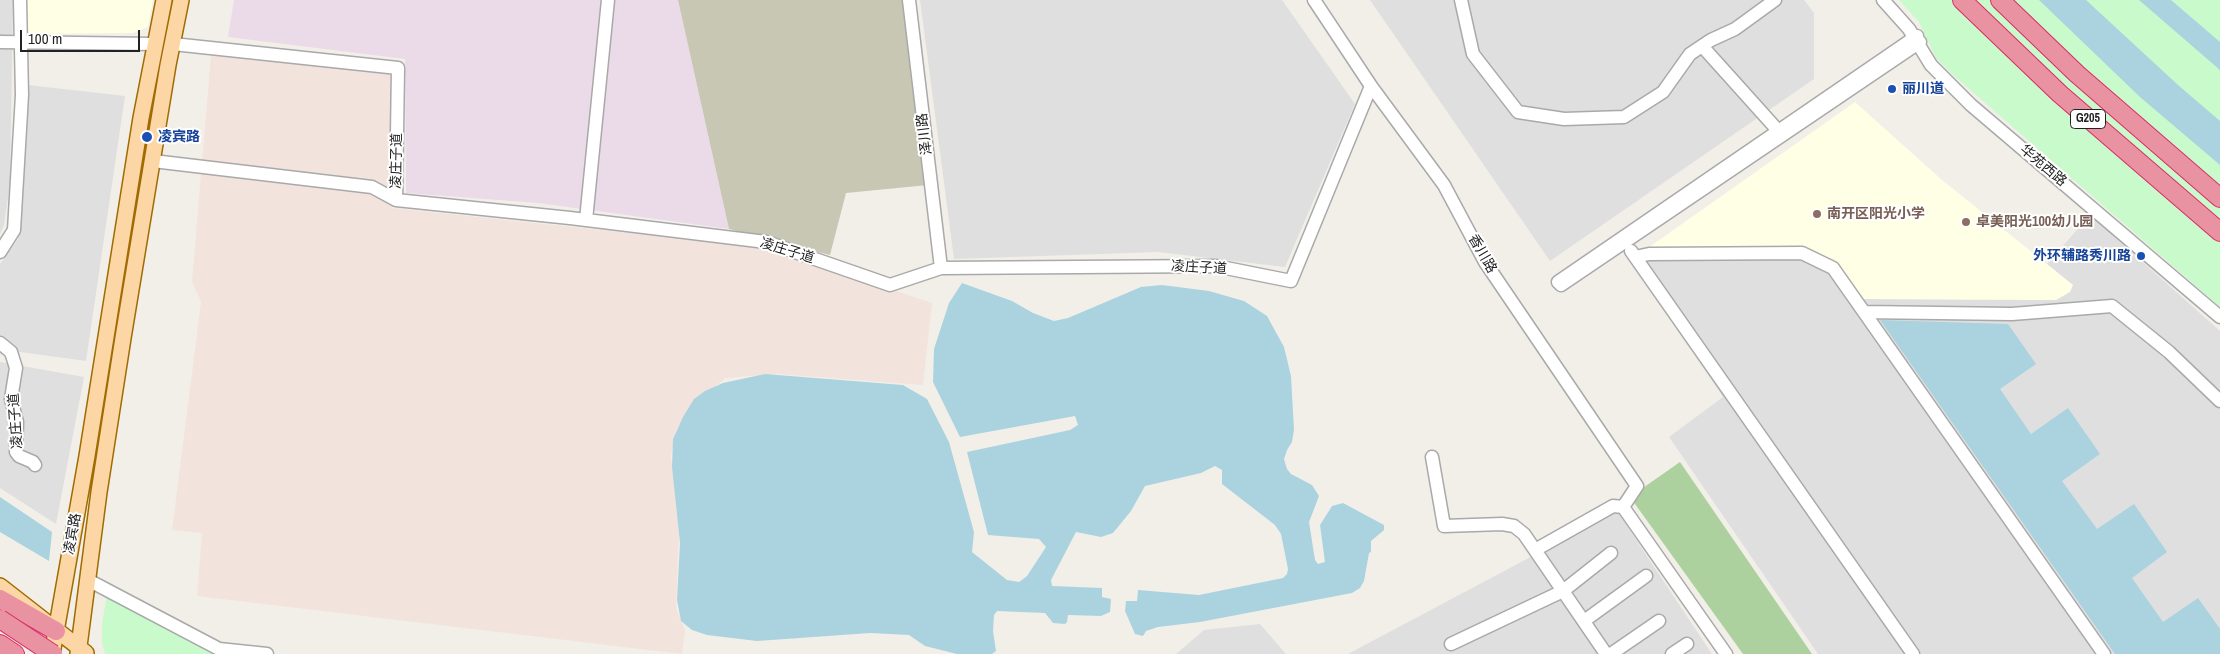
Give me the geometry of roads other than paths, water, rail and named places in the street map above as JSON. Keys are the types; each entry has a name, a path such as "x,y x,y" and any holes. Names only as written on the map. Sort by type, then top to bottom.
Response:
{"highway":[{"name":"G205","path":"1962,0 2060,94 2220,232"},
{"name":"G205","path":"2000,0 2077,74 2220,198"},
{"path":"0,599 56,631"},
{"path":"0,619 53,654"},
{"path":"0,644 14,654"}],"main road":[{"name":"凌宾路","path":"53,654 88,456 141,118 164,0"},
{"name":"凌宾路","path":"82,652 88,580 99,492 181,0"},
{"path":"0,586 31,609 82,652"}],"street":[{"path":"0,252 14,230 22,95 20,0"},
{"path":"586,220 608,0"},
{"name":"泽川路","path":"909,0 941,268"},
{"name":"香川路","path":"1314,0 1371,86 1444,185 1485,262 1637,486 1623,507"},
{"path":"1461,0 1473,54 1518,112 1564,119 1624,117 1663,92 1690,54 1735,29 1775,0"},
{"name":"华苑西路","path":"1883,0 1917,40 1931,66 1971,104 2220,317"},
{"name":"华苑西路","path":"1889,0 1936,66 1951,82 2018,142 2220,313"},
{"path":"1560,284 1917,40"},
{"path":"0,42 155,44"},
{"name":"凌庄子道","path":"173,44 398,68 396,200 586,220 766,242 890,285 941,268 1216,266 1291,281 1371,86"},
{"path":"1702,46 1780,133"},
{"path":"153,161 372,187 396,200"},
{"path":"1624,240 1913,654"},
{"path":"1635,257 1649,254 1802,253 1833,268 2104,654"},
{"path":"1864,312 2012,314 2112,306 2169,352 2220,401"},
{"name":"凌庄子道","path":"0,343 11,352 16,368 11,398 17,422 16,452 19,456 33,462 35,465"},
{"path":"1432,457 1444,526 1502,524 1514,526 1524,534 1606,654"},
{"path":"1535,550 1613,506 1623,507 1726,654"},
{"path":"1451,644 1563,591 1611,553"},
{"path":"1584,621 1646,576"},
{"path":"88,580 219,649 267,654"},
{"path":"1611,654 1659,621"},
{"path":"1672,654 1686,644"}],"water":[{"path":"2039,0 2086,0 2220,121 2220,165 2140,97"},
{"path":"2139,0 2171,0 2220,42 2220,70"},
{"path":"962,283 1012,301 1033,313 1054,321 1068,318 1141,287 1162,285 1209,291 1244,301 1267,316 1284,347 1291,376 1294,430 1292,442 1284,459 1287,469 1291,474 1312,485 1319,496 1309,522 1315,560 1318,564 1325,562 1320,525 1332,506 1343,503 1384,525 1384,530 1371,541 1371,552 1369,553 1364,581 1360,588 1352,593 1200,622 1158,627 1146,631 1143,636 1135,634 1125,611 1126,601 1137,601 1138,590 1199,595 1283,578 1287,574 1288,569 1281,534 1275,525 1222,484 1222,470 1215,466 1201,473 1145,486 1131,511 1113,533 1101,537 1076,532 1051,580 1052,586 1102,588 1102,597 1111,599 1110,612 1101,616 1068,615 1065,624 1053,623 1045,613 997,611 994,615 993,631 996,651 992,654 957,654 925,646 909,635 870,633 757,641 707,635 692,630 681,621 677,600 680,543 672,467 673,439 694,399 705,391 723,383 765,374 903,385 927,399 949,442 974,532 972,552 1007,580 1019,582 1027,576 1046,547 1039,539 988,535 967,452 1070,430 1078,425 1075,416 960,437 933,382 934,349 949,303"},
{"path":"1880,320 2008,324 2036,364 2000,389 2031,434 2068,408 2100,454 2062,481 2097,529 2134,504 2167,552 2132,578 2163,622 2198,598 2220,629 2220,654 2115,654"},
{"path":"0,497 52,532 49,561 0,532"}],"place":[{"name":"丽川道","path":"1892,89"},
{"name":"凌宾路","path":"147,137"},
{"name":"南开区阳光小学","path":"1817,214"},
{"name":"卓美阳光100幼儿园","path":"1966,222"},
{"name":"外环辅路秀川路","path":"2141,256"}]}
